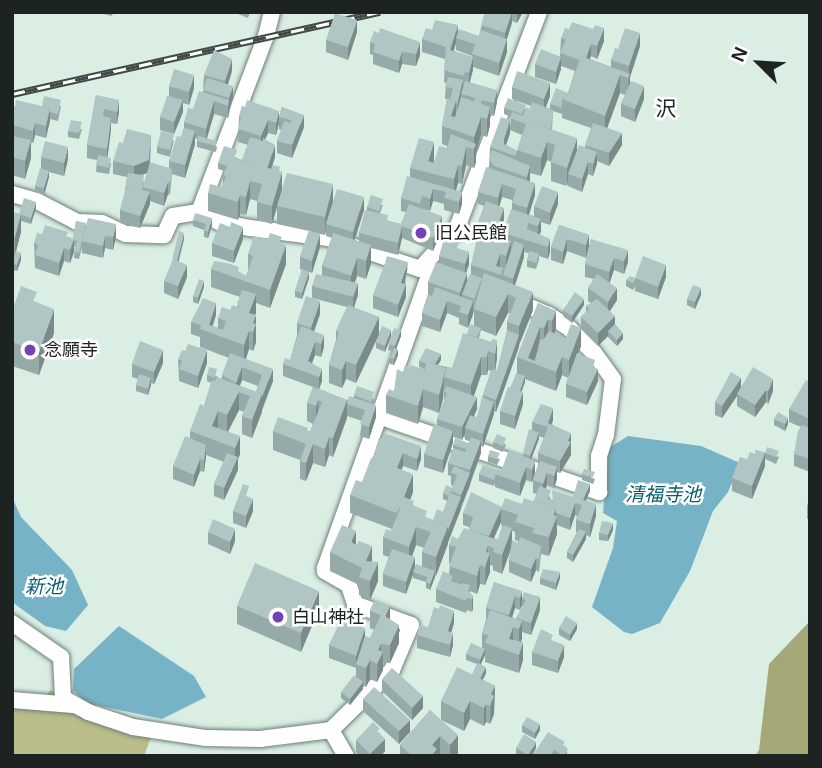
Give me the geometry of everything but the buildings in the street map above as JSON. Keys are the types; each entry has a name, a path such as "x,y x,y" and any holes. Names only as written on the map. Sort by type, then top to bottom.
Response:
{"street":[{"path":"199,212 266,36 272,12"},
{"path":"12,623 61,657 63,698 88,712 133,727 206,738 260,739 331,730 392,670 411,625 355,604 349,585 325,568 381,417 426,270 457,228 539,12"},
{"path":"12,194 37,201 77,222 102,223 126,234 164,235 173,216 199,212 219,222 250,229 328,238 463,280"},
{"path":"381,417 600,492 599,456 606,435 613,379 594,353 569,328 549,315 500,295"},
{"path":"12,700 76,705"},
{"path":"331,730 346,756"}],"green space":[{"path":"810,621 810,756 755,756 759,750 769,664"},
{"path":"51,690 69,713 151,737 144,756 12,756 12,692 44,696"}],"water":[{"name":"清福寺池","path":"628,436 701,446 740,463 728,492 713,511 690,571 660,623 632,634 624,632 592,607 613,548 617,521 603,513 609,448"},
{"name":"新池","path":"12,497 21,517 72,570 88,605 66,631 45,626 12,602"},
{"path":"119,626 194,676 206,697 162,719 86,703 73,690 74,669"}],"railway":[{"path":"12,94 380,12"}],"place":[{"name":"旧公民館","path":"421,233"},
{"name":"念願寺","path":"30,350"},
{"name":"白山神社","path":"278,617"}],"district":[{"name":"沢","path":"666,109"}]}
